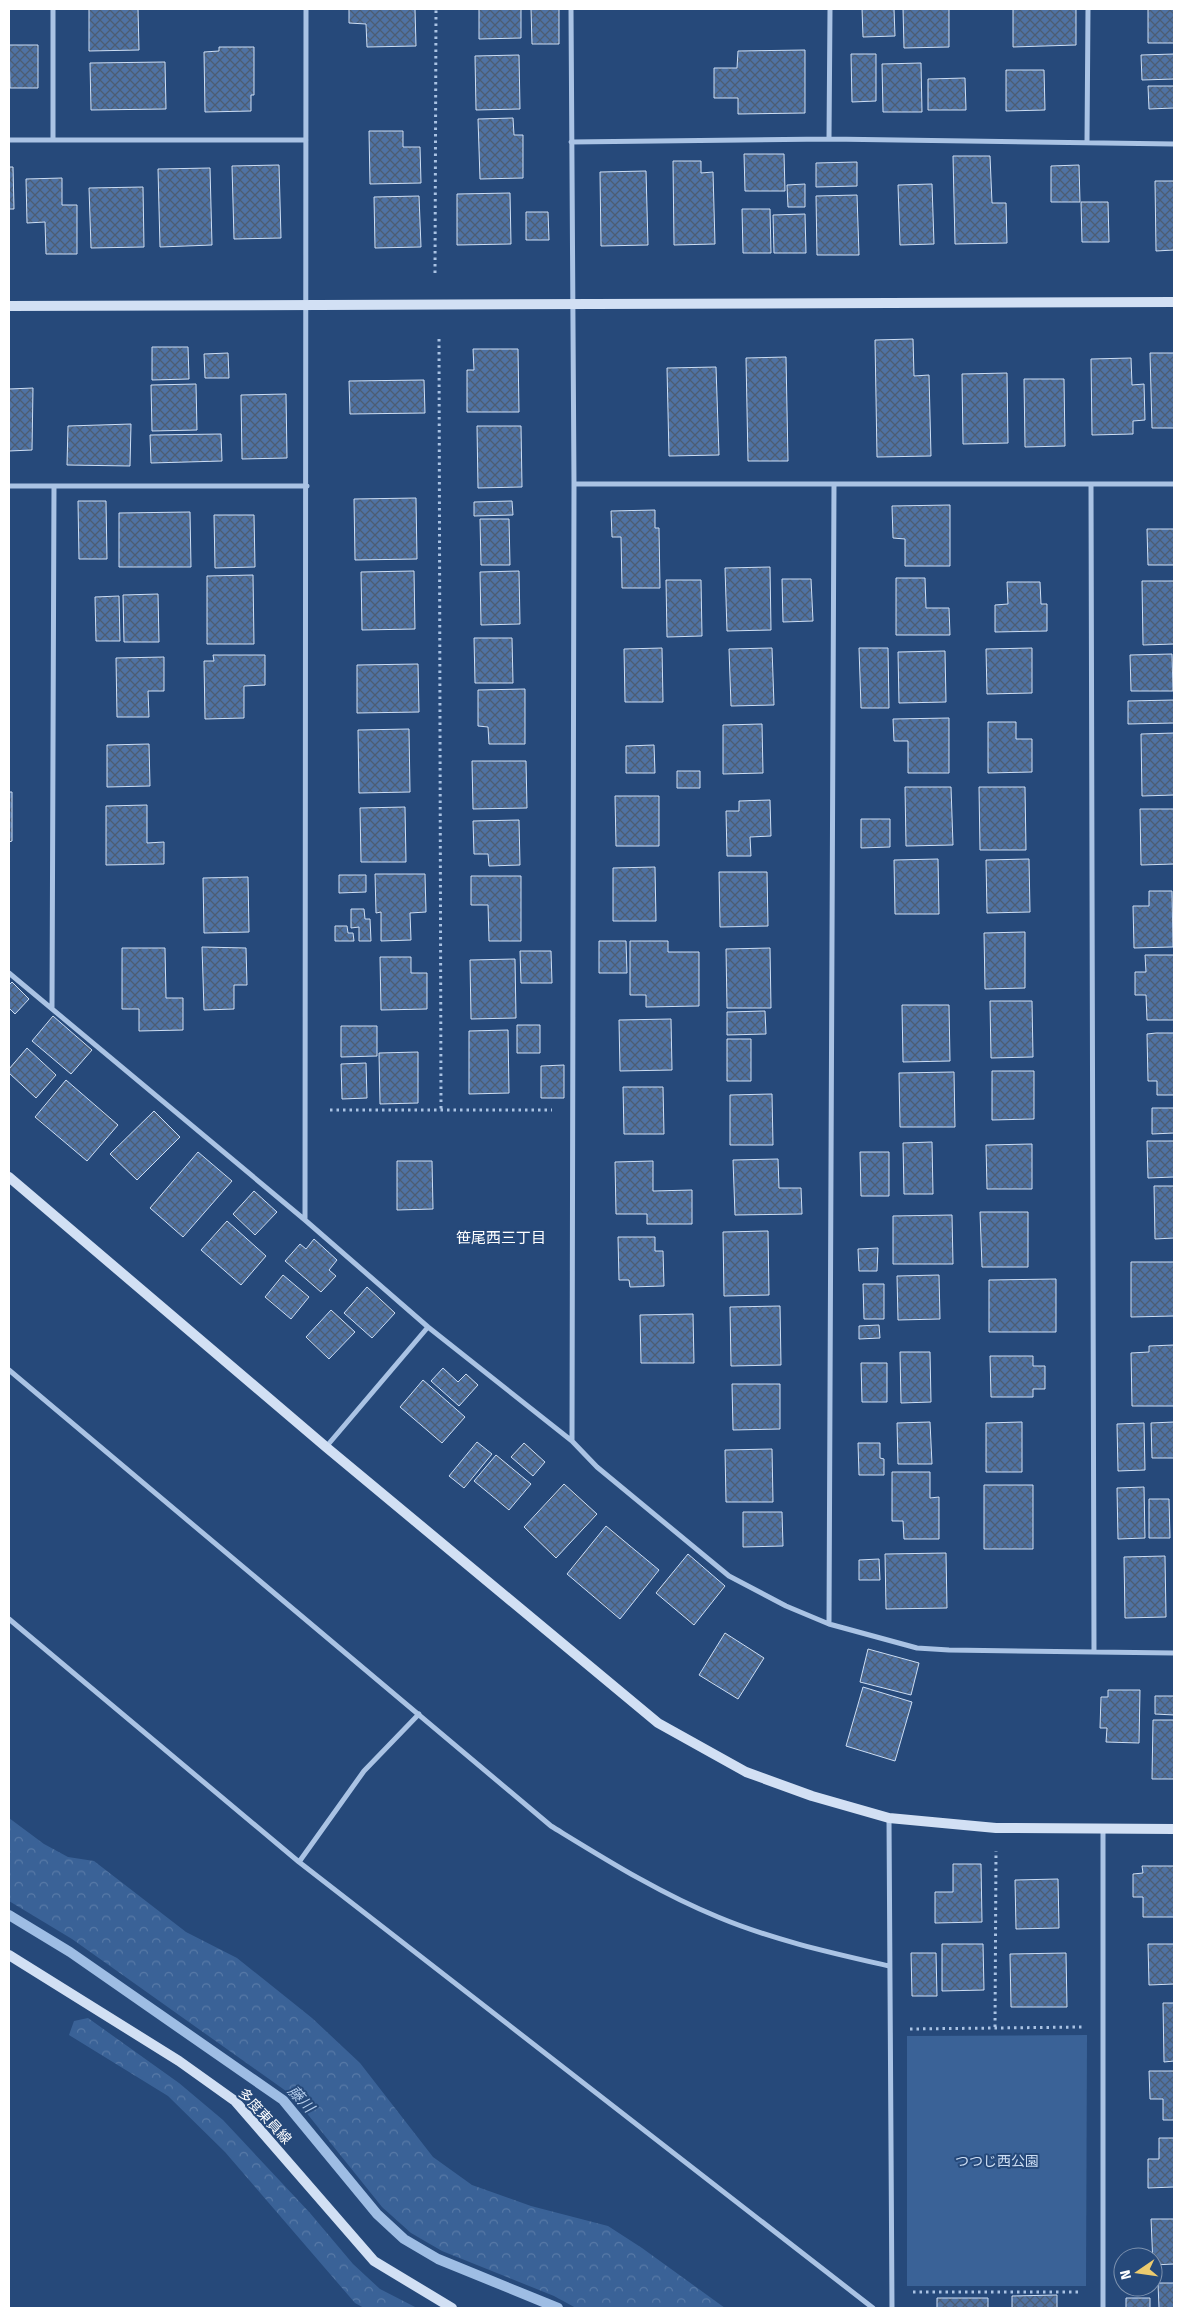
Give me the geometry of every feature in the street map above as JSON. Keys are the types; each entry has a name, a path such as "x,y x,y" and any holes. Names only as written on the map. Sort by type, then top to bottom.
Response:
{"street":[{"path":"53,9 54,140"},
{"path":"305,1220 306,9"},
{"path":"572,9 571,142 574,484 572,1441"},
{"path":"830,9 830,139"},
{"path":"1087,142 1088,9"},
{"path":"571,142 830,139 1174,144"},
{"path":"9,140 306,140"},
{"path":"9,306 1174,302"},
{"path":"574,484 1174,484"},
{"path":"829,1624 834,484"},
{"path":"1091,484 1094,1652"},
{"path":"9,486 307,486"},
{"path":"52,1009 54,486"},
{"path":"9,973 305,1220 428,1327 572,1441 597,1467 730,1576 786,1606 829,1624 917,1648 1174,1653"},
{"path":"9,1177 326,1447 658,1723 746,1772 812,1796 889,1818 996,1828 1174,1829"},
{"path":"326,1447 428,1327"},
{"path":"9,1370 552,1826 626,1872 718,1918 812,1948 889,1966"},
{"path":"9,1620 299,1862 873,2308"},
{"path":"299,1862 364,1771 419,1714"},
{"path":"889,1818 892,2308"},
{"path":"1103,1829 1104,2308"},
{"name":"多度東員線","path":"9,1955 179,2061 235,2100 374,2261 452,2308"}],"path":[{"path":"435,273 436,9"},
{"path":"439,339 441,1110"},
{"path":"330,1110 552,1110"},
{"path":"995,2028 996,1828"},
{"path":"890,2029 1103,2027"},
{"path":"892,2292 1104,2292"}],"green space":[{"path":"9,1818 44,1844 68,1857 94,1861 186,1932 237,1958 312,2018 360,2063 433,2157 472,2185 531,2206 608,2226 725,2308 576,2308 554,2296 442,2251 411,2233 382,2207 293,2096 72,1939 9,1901"},
{"path":"88,2018 179,2083 223,2120 310,2213 353,2264 380,2289 417,2308 364,2308 355,2303 225,2152 168,2096 69,2035 74,2021"},
{"name":"つつじ西公園","path":"1087,2035 1086,2286 907,2286 907,2036"}],"building":[{"path":"89,9 138,9 139,50 89,51"},
{"path":"349,9 415,9 416,46 367,47 366,24 349,23"},
{"path":"479,9 521,9 521,38 479,39"},
{"path":"531,9 559,9 559,44 532,44"},
{"path":"862,9 894,9 895,36 863,37"},
{"path":"903,9 949,9 949,47 904,48"},
{"path":"1013,9 1076,9 1076,45 1013,47"},
{"path":"1148,9 1174,9 1174,43 1148,43"},
{"path":"9,45 38,45 38,88 10,88"},
{"path":"219,47 254,47 254,95 251,95 251,111 205,112 204,52 219,51"},
{"path":"805,50 805,113 738,114 738,98 714,98 714,68 737,68 738,51"},
{"path":"851,54 876,54 876,101 852,102"},
{"path":"1174,54 1174,79 1142,80 1141,55"},
{"path":"519,55 520,109 476,110 475,56"},
{"path":"165,62 166,109 91,110 90,63"},
{"path":"921,63 922,112 883,112 882,64"},
{"path":"1006,70 1044,70 1045,110 1006,111"},
{"path":"965,78 966,110 928,110 928,79"},
{"path":"1148,86 1174,86 1174,108 1149,109"},
{"path":"513,118 514,135 523,135 523,178 480,179 478,119"},
{"path":"369,131 403,131 403,147 420,147 421,183 370,184"},
{"path":"744,154 784,154 785,191 745,191"},
{"path":"953,156 990,156 992,203 1006,203 1007,243 955,244"},
{"path":"673,161 701,161 701,173 713,172 715,244 674,245"},
{"path":"857,162 857,186 816,187 816,163"},
{"path":"279,165 281,238 234,239 232,166"},
{"path":"1079,165 1080,202 1051,202 1051,166"},
{"path":"9,167 13,167 14,209 9,209"},
{"path":"210,168 212,245 160,247 158,169"},
{"path":"646,171 648,245 601,246 600,172"},
{"path":"62,178 62,205 77,205 77,254 46,254 45,222 27,223 26,179"},
{"path":"1155,181 1174,181 1174,250 1156,251"},
{"path":"805,184 805,207 788,207 787,185"},
{"path":"932,184 934,244 900,245 898,185"},
{"path":"143,187 144,247 91,248 89,188"},
{"path":"510,193 511,244 457,245 457,194"},
{"path":"857,195 859,255 817,255 816,196"},
{"path":"419,196 421,247 375,248 374,197"},
{"path":"1081,202 1108,202 1109,242 1082,242"},
{"path":"742,209 770,209 771,253 743,253"},
{"path":"526,212 548,212 549,240 526,240"},
{"path":"805,214 806,253 774,253 773,215"},
{"path":"913,339 914,376 929,375 931,456 877,457 875,340"},
{"path":"152,347 188,347 189,379 152,380"},
{"path":"473,349 518,349 519,412 467,412 467,370 474,370"},
{"path":"228,353 229,378 205,378 204,354"},
{"path":"1150,353 1174,353 1174,428 1152,428"},
{"path":"786,357 788,461 748,461 746,358"},
{"path":"1131,358 1132,385 1144,384 1145,420 1133,421 1133,434 1092,435 1091,359"},
{"path":"716,367 719,455 669,456 667,368"},
{"path":"1007,373 1008,443 963,444 962,374"},
{"path":"1024,379 1064,379 1065,446 1025,447"},
{"path":"424,380 425,413 350,414 349,381"},
{"path":"196,384 197,430 152,431 151,385"},
{"path":"33,388 32,450 9,451 9,389"},
{"path":"286,394 287,458 242,459 241,395"},
{"path":"131,424 130,466 67,465 68,426"},
{"path":"477,426 521,426 522,487 478,488"},
{"path":"221,434 222,461 151,463 150,435"},
{"path":"416,498 417,559 355,560 354,499"},
{"path":"78,501 106,501 107,559 79,559"},
{"path":"512,501 513,515 474,516 474,502"},
{"path":"950,505 950,566 905,566 905,539 893,538 892,506"},
{"path":"655,510 655,528 659,528 660,588 622,588 621,537 612,537 611,511"},
{"path":"190,512 191,567 119,567 119,513"},
{"path":"214,515 254,515 255,567 215,568"},
{"path":"480,519 509,519 510,565 481,565"},
{"path":"1147,529 1174,529 1174,565 1148,565"},
{"path":"770,567 771,630 727,631 725,568"},
{"path":"414,571 415,629 362,630 361,572"},
{"path":"519,571 520,624 481,625 480,572"},
{"path":"253,575 254,644 207,644 207,576"},
{"path":"896,578 925,578 926,608 949,608 950,635 896,635"},
{"path":"782,579 811,579 813,621 783,622"},
{"path":"666,580 701,580 702,636 667,637"},
{"path":"1142,581 1174,581 1174,644 1143,645"},
{"path":"1007,582 1040,582 1041,604 1047,604 1047,631 995,632 995,605 1008,604"},
{"path":"158,594 159,642 124,642 123,595"},
{"path":"119,596 120,641 96,641 95,597"},
{"path":"474,638 512,638 513,683 475,683"},
{"path":"662,648 663,702 625,702 624,649"},
{"path":"772,648 774,705 731,706 729,649"},
{"path":"859,648 888,648 889,708 861,708"},
{"path":"1032,648 1032,693 987,694 986,649"},
{"path":"945,651 946,702 899,703 898,652"},
{"path":"1172,654 1173,691 1131,691 1130,655"},
{"path":"213,655 265,655 265,685 244,686 244,718 205,719 204,661 214,661"},
{"path":"164,657 164,691 148,691 149,717 117,717 116,658"},
{"path":"418,664 419,712 357,713 357,665"},
{"path":"525,689 525,744 489,744 488,727 478,726 478,690"},
{"path":"1174,700 1174,723 1128,724 1128,701"},
{"path":"949,718 949,773 908,773 908,741 894,741 893,719"},
{"path":"988,722 1016,722 1016,739 1032,739 1032,772 988,773"},
{"path":"762,724 763,773 723,774 723,725"},
{"path":"409,729 410,792 359,793 358,730"},
{"path":"1174,733 1174,795 1142,796 1141,734"},
{"path":"149,744 150,786 107,787 107,745"},
{"path":"654,745 655,773 626,773 626,746"},
{"path":"472,761 526,761 527,808 473,809"},
{"path":"677,771 700,771 700,788 677,788"},
{"path":"905,787 951,787 953,845 906,846"},
{"path":"979,787 1025,787 1026,850 980,850"},
{"path":"9,792 12,792 12,841 9,842"},
{"path":"615,796 659,796 659,846 616,846"},
{"path":"770,800 771,836 750,837 751,856 727,856 726,811 739,811 739,801"},
{"path":"147,805 147,843 164,842 164,864 106,865 106,806"},
{"path":"405,807 406,862 361,862 360,808"},
{"path":"1140,809 1174,809 1174,864 1141,865"},
{"path":"861,819 890,819 890,847 861,848"},
{"path":"519,820 520,865 489,866 488,854 474,854 473,821"},
{"path":"938,859 939,914 895,914 894,860"},
{"path":"1029,859 1030,912 987,913 986,860"},
{"path":"655,867 656,921 613,921 613,868"},
{"path":"719,872 767,872 768,926 720,927"},
{"path":"375,874 425,874 426,912 410,913 411,940 381,941 381,912 376,913"},
{"path":"339,875 366,875 366,892 339,893"},
{"path":"471,876 521,876 521,941 489,941 488,905 471,905"},
{"path":"248,877 249,932 204,933 203,878"},
{"path":"1149,891 1172,891 1173,947 1134,948 1133,906 1149,906"},
{"path":"351,909 364,909 365,919 370,919 371,941 359,941 359,927 351,928"},
{"path":"335,926 347,926 348,933 353,933 354,941 335,941"},
{"path":"1025,932 1025,988 985,989 984,933"},
{"path":"599,941 626,941 627,973 599,973"},
{"path":"630,941 668,941 668,952 699,952 699,1006 646,1007 646,995 630,995"},
{"path":"202,947 246,948 247,985 234,985 234,1009 204,1010"},
{"path":"122,948 165,948 166,998 183,998 183,1030 139,1031 139,1009 122,1009"},
{"path":"770,948 771,1008 727,1008 726,949"},
{"path":"520,951 551,951 552,983 521,983"},
{"path":"1145,955 1174,955 1174,1020 1147,1020 1146,995 1135,995 1135,972 1146,972"},
{"path":"380,957 411,957 411,973 427,973 427,1009 381,1010"},
{"path":"515,959 516,1018 471,1019 470,960"},
{"path":"12,982 29,999 15,1014 9,1008 9,985"},
{"path":"990,1001 1032,1001 1033,1057 991,1058"},
{"path":"902,1005 949,1005 950,1061 903,1062"},
{"path":"765,1011 766,1034 727,1035 727,1012"},
{"path":"53,1016 92,1050 71,1074 32,1041"},
{"path":"671,1019 672,1070 620,1071 619,1020"},
{"path":"517,1025 540,1025 540,1053 517,1053"},
{"path":"341,1026 377,1026 377,1056 341,1057"},
{"path":"508,1030 509,1093 469,1094 469,1031"},
{"path":"1174,1033 1174,1095 1157,1095 1157,1081 1148,1081 1147,1034"},
{"path":"727,1039 751,1039 751,1081 727,1081"},
{"path":"27,1048 56,1075 36,1098 9,1073 9,1069"},
{"path":"418,1052 418,1103 380,1104 379,1053"},
{"path":"366,1063 367,1098 342,1099 341,1064"},
{"path":"564,1065 564,1098 541,1098 541,1066"},
{"path":"992,1071 1034,1071 1034,1119 992,1120"},
{"path":"954,1072 955,1127 900,1127 899,1073"},
{"path":"66,1080 118,1125 87,1161 35,1117"},
{"path":"623,1087 663,1087 664,1134 624,1134"},
{"path":"772,1094 773,1145 730,1145 730,1095"},
{"path":"1152,1108 1174,1108 1174,1133 1152,1134"},
{"path":"154,1111 180,1137 137,1180 110,1154"},
{"path":"1147,1141 1174,1141 1174,1177 1148,1178"},
{"path":"932,1142 933,1194 904,1194 903,1143"},
{"path":"1032,1144 1032,1189 987,1189 986,1145"},
{"path":"198,1152 232,1181 183,1237 150,1208"},
{"path":"860,1152 889,1152 889,1196 861,1196"},
{"path":"778,1159 779,1188 801,1188 802,1214 735,1215 733,1160"},
{"path":"397,1161 432,1161 433,1209 397,1210"},
{"path":"653,1161 653,1191 692,1190 692,1224 647,1224 647,1214 616,1214 615,1162"},
{"path":"1154,1186 1174,1186 1174,1238 1155,1239"},
{"path":"254,1191 277,1212 255,1235 233,1214"},
{"path":"980,1212 1028,1212 1028,1267 982,1267"},
{"path":"952,1215 953,1264 893,1264 893,1216"},
{"path":"227,1221 266,1256 241,1285 201,1250"},
{"path":"768,1231 769,1295 724,1296 723,1232"},
{"path":"618,1237 655,1237 655,1251 663,1251 664,1286 630,1287 629,1280 619,1280"},
{"path":"314,1239 337,1260 329,1270 336,1276 321,1292 285,1261 300,1244 306,1249"},
{"path":"878,1248 877,1271 859,1271 858,1249"},
{"path":"1131,1262 1174,1262 1174,1316 1131,1317"},
{"path":"283,1275 309,1297 291,1319 265,1297"},
{"path":"939,1275 940,1319 898,1320 897,1276"},
{"path":"1056,1279 1056,1332 989,1332 989,1280"},
{"path":"863,1284 884,1284 884,1319 864,1319"},
{"path":"367,1287 395,1313 372,1338 344,1313"},
{"path":"780,1306 781,1365 731,1366 730,1307"},
{"path":"331,1310 355,1332 329,1359 306,1337"},
{"path":"693,1314 694,1363 641,1363 640,1315"},
{"path":"879,1325 880,1338 859,1339 859,1326"},
{"path":"1174,1345 1174,1406 1132,1406 1131,1353 1149,1352 1149,1346"},
{"path":"900,1352 930,1352 931,1402 901,1403"},
{"path":"990,1356 1033,1356 1033,1366 1045,1366 1045,1389 1033,1389 1033,1397 991,1397"},
{"path":"861,1363 887,1363 887,1402 862,1402"},
{"path":"443,1368 458,1382 466,1374 478,1385 459,1406 431,1381"},
{"path":"423,1380 465,1417 442,1443 400,1407"},
{"path":"732,1384 780,1384 780,1429 733,1430"},
{"path":"930,1422 932,1464 898,1464 897,1423"},
{"path":"1022,1422 1022,1472 986,1472 986,1423"},
{"path":"1174,1422 1174,1458 1152,1458 1151,1423"},
{"path":"1144,1423 1145,1470 1118,1471 1117,1424"},
{"path":"477,1442 492,1454 464,1488 449,1476"},
{"path":"524,1443 545,1462 533,1476 511,1457"},
{"path":"858,1443 880,1443 880,1458 884,1459 884,1475 859,1475"},
{"path":"772,1449 773,1502 726,1502 725,1450"},
{"path":"496,1455 531,1484 509,1510 474,1481"},
{"path":"892,1472 930,1472 930,1498 939,1497 939,1539 904,1539 903,1521 892,1521"},
{"path":"564,1484 597,1514 556,1558 524,1527"},
{"path":"984,1485 1033,1485 1033,1549 984,1549"},
{"path":"1144,1487 1145,1538 1118,1539 1117,1488"},
{"path":"1149,1499 1169,1499 1170,1538 1149,1538"},
{"path":"743,1512 782,1512 783,1546 743,1547"},
{"path":"606,1526 659,1570 620,1619 567,1574"},
{"path":"946,1553 947,1608 886,1609 885,1554"},
{"path":"688,1554 725,1586 694,1625 656,1593"},
{"path":"1165,1556 1166,1617 1125,1618 1124,1557"},
{"path":"879,1559 880,1580 859,1580 859,1560"},
{"path":"725,1633 764,1658 738,1699 699,1675"},
{"path":"868,1649 919,1663 911,1695 860,1682"},
{"path":"863,1687 912,1702 895,1761 846,1746"},
{"path":"1108,1690 1140,1690 1139,1743 1106,1742 1107,1728 1100,1728 1101,1697 1108,1697"},
{"path":"1155,1696 1174,1696 1174,1715 1155,1714"},
{"path":"1153,1720 1174,1720 1174,1779 1152,1779"},
{"path":"953,1864 981,1864 982,1922 935,1923 935,1892 953,1892"},
{"path":"1142,1866 1174,1866 1174,1917 1143,1917 1143,1897 1133,1897 1133,1874 1143,1873"},
{"path":"1058,1879 1059,1928 1016,1929 1015,1880"},
{"path":"942,1944 983,1944 984,1990 942,1991"},
{"path":"1148,1944 1174,1944 1174,1984 1149,1985"},
{"path":"911,1953 936,1953 937,1996 912,1996"},
{"path":"1066,1953 1067,2007 1011,2007 1010,1954"},
{"path":"1163,2003 1174,2003 1174,2061 1164,2062"},
{"path":"1149,2071 1174,2071 1174,2120 1163,2120 1163,2099 1150,2099"},
{"path":"1159,2138 1174,2138 1174,2187 1148,2188 1148,2159 1159,2159"},
{"path":"1151,2219 1174,2219 1174,2264 1163,2265 1163,2247 1152,2247"},
{"path":"1163,2283 1174,2283 1174,2308 1159,2308 1159,2297 1163,2297"},
{"path":"1057,2295 1057,2308 1012,2308 1012,2296"},
{"path":"937,2298 988,2298 988,2308 937,2308"},
{"path":"1126,2298 1150,2298 1150,2308 1126,2308"}],"waterway":[{"name":"藤川","path":"9,1915 70,1952 283,2100 377,2214 404,2239 438,2259 558,2308"}],"district":[{"name":"笹尾西三丁目","path":"501,1238"}]}
